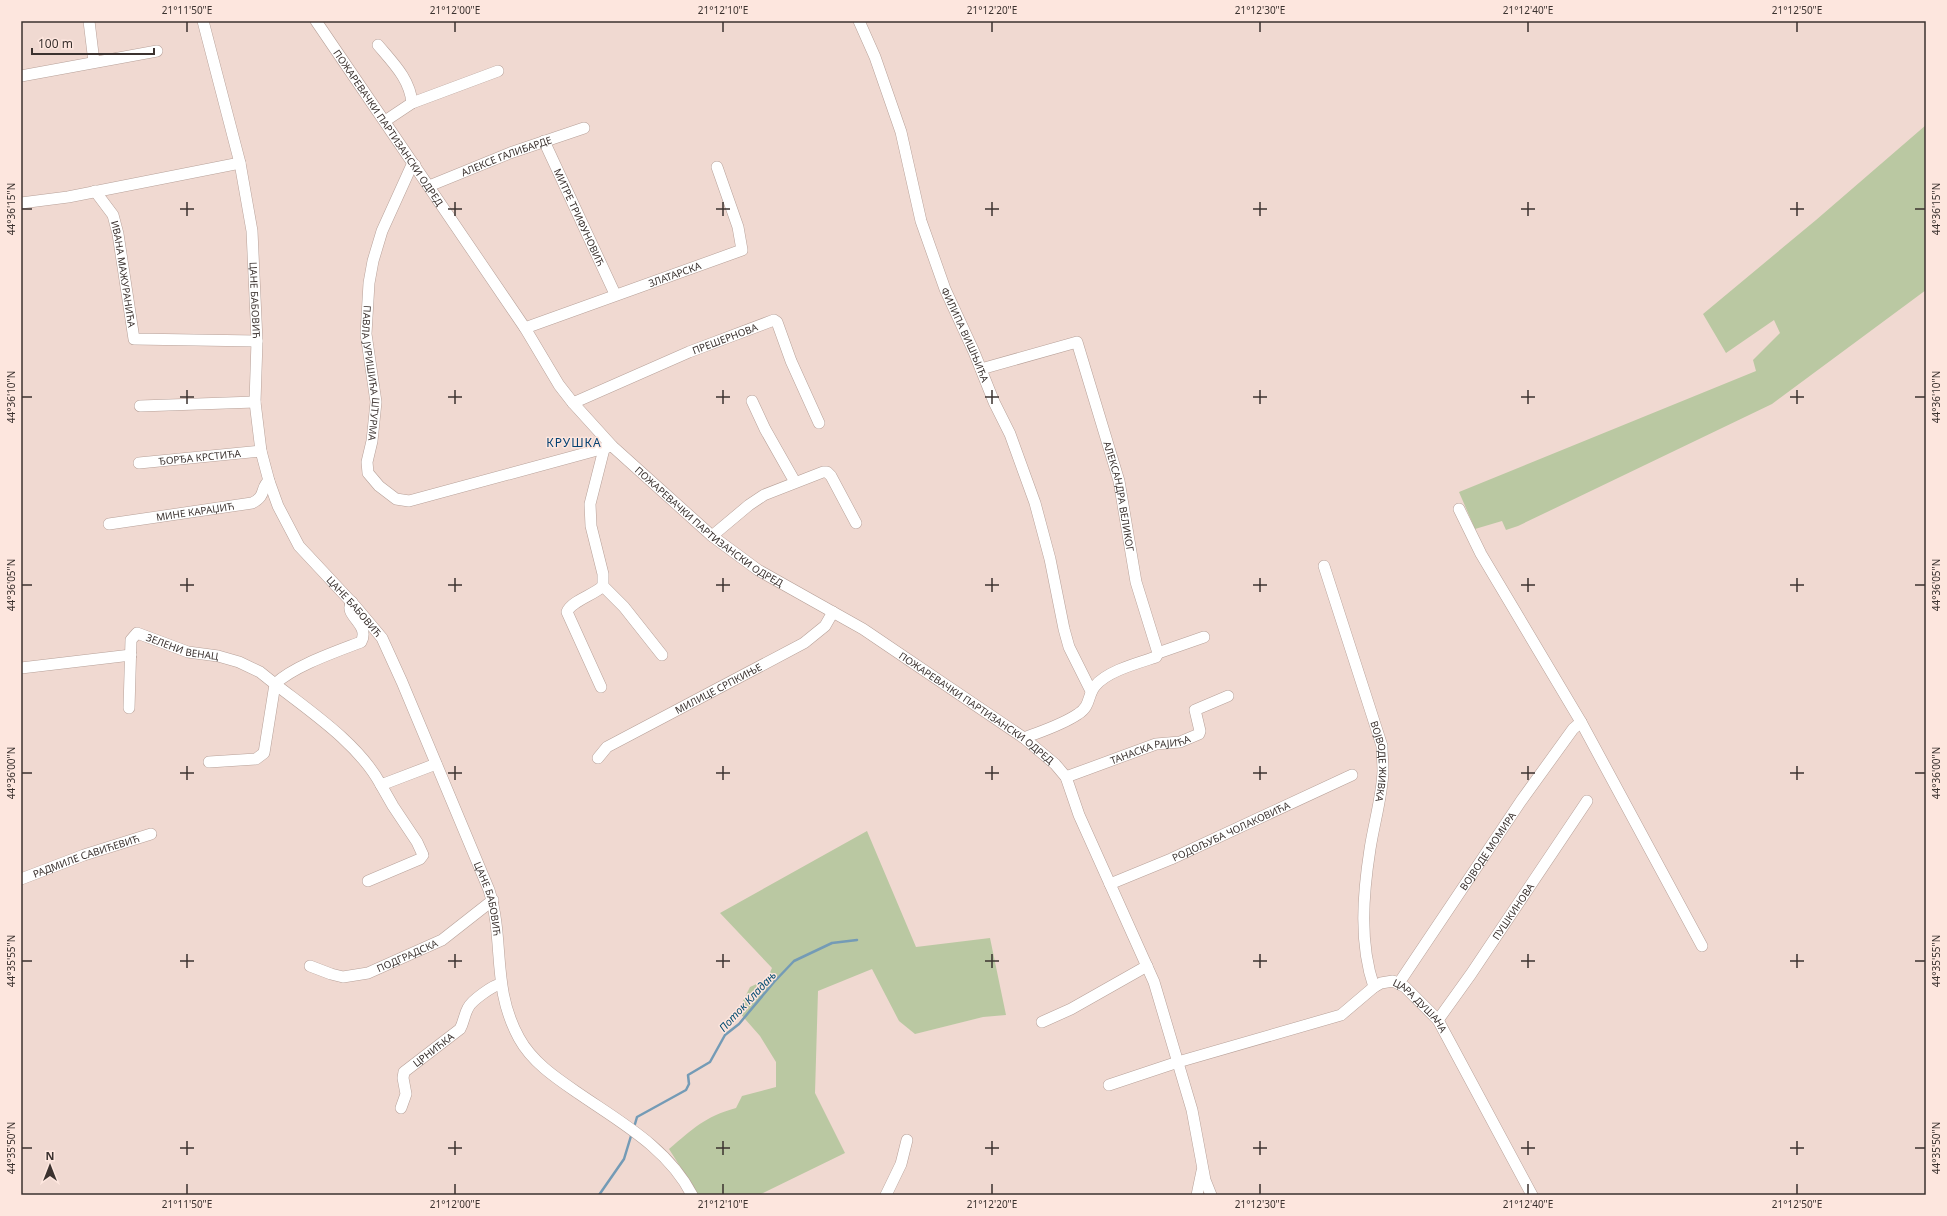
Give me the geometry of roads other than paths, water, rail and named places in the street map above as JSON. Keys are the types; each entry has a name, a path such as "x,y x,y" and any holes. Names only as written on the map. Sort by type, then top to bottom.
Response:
{"street":[{"path":"89,21 94,62"},
{"name":"ЦАНЕ БАБОВИЋ","path":"203,21 240,163 252,231 257,341 255,402 261,450 269,481 278,506 299,546 352,602 382,638 402,682 493,900 496,911 501,984 507,1012 527,1050 544,1068 636,1133 676,1168 692,1195"},
{"name":"ПОЖАРЕВАЧКИ ПАРТИЗАНСКИ ОДРЕД","path":"316,21 525,328 559,385 608,447 712,536 758,570 863,629 1024,738 1055,764 1066,777 1079,815 1154,982 1192,1110 1203,1168 1211,1195"},
{"name":"ФИЛИПА ВИШЊИЋА","path":"859,21 875,57 901,132 921,222 945,290 981,369 994,402 1010,434 1035,503 1050,559 1064,629 1070,647 1091,691"},
{"path":"378,45 403,75 410,88 412,103"},
{"path":"21,76 157,51"},
{"path":"385,121 412,103 498,71"},
{"name":"АЛЕКСЕ ГАЛИБАРДЕ","path":"429,186 544,141 584,128"},
{"name":"МИТРЕ ТРИФУНОВИЋ","path":"544,141 615,294"},
{"path":"21,203 68,197 96,190 240,163"},
{"name":"ПАВЛА ЈУРИШИЋА ШТУРМА","path":"415,165 411,167 382,230 373,261 369,283 366,334 376,402 372,441 366,462 368,473 372,480 396,499 409,501 608,447"},
{"name":"ЗЛАТАРСКА","path":"525,328 615,294 742,250 738,227 717,167"},
{"name":"ИВАНА МАЖУРАНИЋА","path":"96,190 110,210 118,234 134,339 257,341"},
{"name":"ПРЕШЕРНОВА","path":"573,403 689,352 774,320 777,322 791,361 820,422"},
{"name":"АЛЕКСАНДРА ВЕЛИКОГ","path":"981,369 1077,342 1119,481 1136,582 1158,653"},
{"path":"752,401 765,429 795,482"},
{"path":"140,406 255,402"},
{"path":"608,447 590,504 591,526 603,574 603,586 624,607 662,655"},
{"name":"ЂОРЂА КРСТИЋА","path":"139,463 261,450"},
{"path":"712,536 749,505 764,495 823,472 827,472 856,523"},
{"name":"МИНЕ КАРАЏИЋ","path":"109,524 252,503 261,497 264,485 269,481"},
{"path":"1459,509 1481,554 1581,722 1702,946"},
{"name":"ВОЈВОДЕ ЖИВКА","path":"1324,566 1382,746 1383,771 1370,850 1364,915 1365,948 1368,970 1374,987"},
{"path":"601,687 567,612 570,606 592,595 603,586"},
{"path":"209,762 256,759 262,755 265,750 267,726 275,684 283,677 360,642 363,636 363,630 350,611 349,606 352,602"},
{"name":"МИЛИЦЕ СРПКИЊЕ","path":"598,758 607,747 804,644 825,626 833,612"},
{"name":"ЗЕЛЕНИ ВЕНАЦ","path":"129,708 132,638 139,633 188,652 218,656 239,662 260,672 336,734 366,761 420,847 423,855 420,859 368,881"},
{"path":"1024,738 1062,723 1079,714 1089,703 1091,691 1096,684 1114,672 1156,657 1158,653 1204,637"},
{"path":"21,668 131,655"},
{"name":"ТАНАСКА РАЈИЋА","path":"1066,777 1156,744 1180,742 1199,734 1200,731 1195,710 1228,696"},
{"name":"ВОЈВОДЕ МОМИРА","path":"1399,983 1522,801 1573,728 1581,722"},
{"path":"382,785 436,764"},
{"name":"РОДОЉУБА ЧОЛАКОВИЋА","path":"1110,884 1171,859 1352,775"},
{"name":"ПУШКИНОВА","path":"1438,1020 1472,974 1587,801"},
{"name":"РАДМИЛЕ САВИЋЕВИЋ","path":"21,879 84,855 151,834"},
{"name":"ПОДГРАДСКА","path":"310,966 332,974 343,976 368,973 442,940 493,900"},
{"path":"1042,1022 1071,1010 1147,966"},
{"name":"ЦАРА ДУШАНА","path":"1178,1062 1341,1015 1374,987 1381,983 1393,981 1399,983 1416,996 1438,1020 1532,1195"},
{"name":"ЦРНИЋКА","path":"401,1108 406,1094 403,1078 404,1072 460,1029 464,1023 468,1008 475,1000 494,986 501,984"},
{"path":"1110,1085 1178,1062"},
{"path":"886,1195 901,1164 908,1140"},
{"path":"1197,1195 1203,1168"}],"waterway":[{"name":"Поток Кладањ","path":"635,1124 637,1117 686,1090 689,1084 688,1075 710,1062 725,1035 739,1024 774,982 794,961 832,943 857,940"},
{"name":"Поток Кладањ","path":"599,1195 624,1159 631,1136"}],"district":[{"name":"КРУШКА","path":"574,442"}]}
